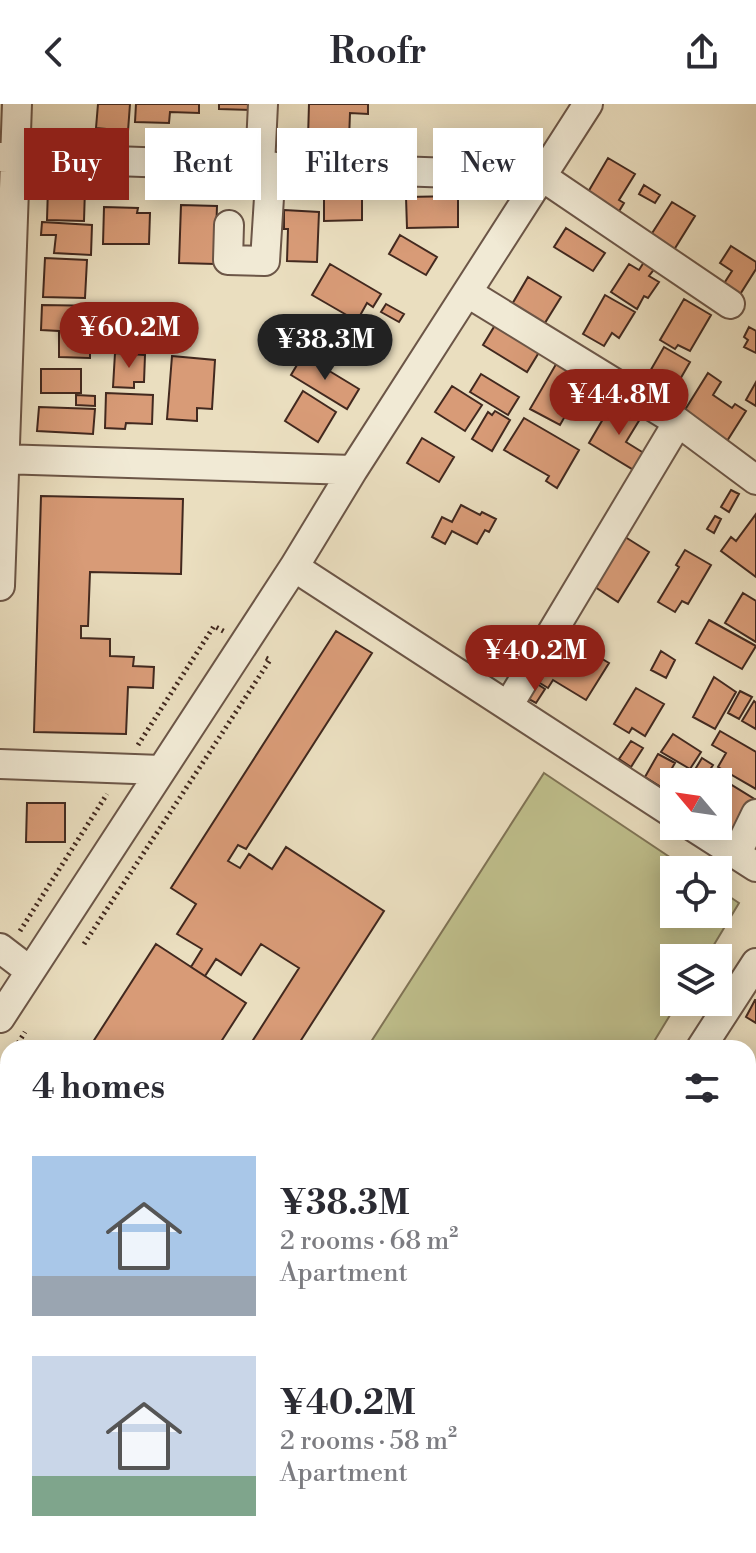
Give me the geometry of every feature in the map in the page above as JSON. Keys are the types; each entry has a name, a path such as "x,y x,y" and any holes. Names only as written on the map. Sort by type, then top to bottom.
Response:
{"street":[{"path":"0,586 7,157 17,104"},
{"path":"229,225 228,260 265,261 263,104"},
{"path":"543,173 588,104"},
{"path":"7,157 433,172"},
{"path":"543,177 730,304"},
{"path":"0,1018 294,567 526,200"},
{"path":"468,293 678,422 756,480"},
{"path":"508,706 678,422"},
{"path":"3,459 353,470"},
{"path":"294,567 660,805"},
{"path":"0,764 161,770"},
{"path":"714,840 746,861 756,814"},
{"path":"0,948 30,971"},
{"path":"706,1040 756,963"}],"green space":[{"path":"544,773 668,856 660,856 660,928 724,928 714,944 660,944 660,1016 669,1016 655,1040 372,1040"},
{"path":"732,898 739,903 732,915"}],"building":[{"path":"98,104 130,104 128,128 96,128"},
{"path":"136,104 199,104 199,113 170,112 169,123 135,122"},
{"path":"219,104 251,104 251,110 219,109"},
{"path":"309,104 368,104 368,114 350,113 349,128 308,128"},
{"path":"608,158 635,174 619,200 624,203 615,218 584,199"},
{"path":"644,185 660,195 655,203 639,194"},
{"path":"417,197 458,200 458,227 407,228 406,200 417,200"},
{"path":"48,200 85,200 84,221 47,220"},
{"path":"324,200 362,200 362,220 324,221"},
{"path":"672,202 695,216 672,253 649,238"},
{"path":"181,205 217,206 215,264 179,263"},
{"path":"104,207 138,208 137,213 150,213 149,244 103,244"},
{"path":"284,210 319,212 317,262 287,261 288,229 284,229"},
{"path":"42,222 92,225 91,255 54,253 56,235 41,235"},
{"path":"566,228 605,253 593,271 554,247"},
{"path":"400,235 437,257 426,275 389,254"},
{"path":"731,246 756,262 756,269 739,296 723,285 732,271 720,263"},
{"path":"45,258 87,260 85,298 43,297"},
{"path":"644,262 655,268 649,276 659,282 648,298 644,296 637,309 611,292 629,264 639,270"},
{"path":"330,264 381,294 373,307 367,303 357,321 312,295"},
{"path":"528,277 561,297 543,326 511,306"},
{"path":"605,295 635,312 619,338 612,333 604,346 583,334"},
{"path":"684,299 711,315 690,351 678,345 675,349 660,340"},
{"path":"386,304 404,314 399,322 381,312"},
{"path":"42,305 104,306 103,326 90,326 90,358 59,357 59,331 41,330"},
{"path":"497,322 541,349 527,372 483,345"},
{"path":"749,327 756,331 756,353 744,347 748,340 744,337"},
{"path":"664,347 690,362 667,402 641,387"},
{"path":"115,353 145,355 144,382 134,382 134,388 113,387"},
{"path":"303,355 359,389 347,409 291,375"},
{"path":"172,356 215,360 212,409 197,408 197,421 167,419"},
{"path":"559,359 588,376 560,425 530,409"},
{"path":"41,369 81,369 81,393 41,393"},
{"path":"708,373 721,382 713,395 732,408 735,404 746,411 727,441 683,413"},
{"path":"481,374 519,397 508,415 470,392"},
{"path":"756,382 756,406 746,400"},
{"path":"452,386 482,405 465,431 435,412"},
{"path":"303,391 336,412 318,442 285,421"},
{"path":"106,393 153,395 152,424 126,423 125,429 105,428"},
{"path":"76,395 95,396 95,406 76,405"},
{"path":"613,402 640,419 626,442 647,455 637,472 589,443"},
{"path":"39,407 95,409 93,434 37,431"},
{"path":"495,411 510,420 492,451 472,439 488,412 492,415"},
{"path":"524,418 579,450 557,488 546,481 549,476 504,450"},
{"path":"422,438 454,457 439,482 407,463"},
{"path":"731,490 739,494 729,512 721,507"},
{"path":"41,496 183,499 181,574 90,572 88,626 81,626 81,638 110,639 110,656 134,657 133,666 154,667 153,688 128,687 126,734 34,732"},
{"path":"461,505 496,519 489,532 485,530 477,544 452,531 445,544 432,537 442,517 452,522"},
{"path":"756,514 756,577 721,551 731,537 736,541"},
{"path":"715,516 721,519 714,533 707,529"},
{"path":"622,535 649,552 618,602 592,585"},
{"path":"685,550 711,565 688,604 682,601 675,612 658,602 679,567 676,565"},
{"path":"743,593 756,601 756,642 725,623"},
{"path":"709,620 756,646 742,669 696,643"},
{"path":"336,631 372,653 246,849 238,845 228,861 240,868 249,854 272,869 286,847 384,911 301,1040 253,1040 299,968 261,944 241,975 216,959 205,976 191,967 202,949 177,934 196,904 171,888"},
{"path":"562,635 609,663 586,700 553,680 548,688 535,680"},
{"path":"661,651 675,660 666,678 651,670"},
{"path":"714,677 736,692 715,729 693,717"},
{"path":"534,682 545,689 536,703 525,697"},
{"path":"636,688 664,704 645,736 632,728 629,733 614,724"},
{"path":"740,691 752,697 739,719 728,713"},
{"path":"754,701 756,703 756,729 742,721"},
{"path":"720,731 756,752 756,789 732,775 732,768 718,767 726,753 712,745"},
{"path":"673,734 701,752 688,768 661,752"},
{"path":"631,741 643,748 631,767 619,759"},
{"path":"658,754 675,763 672,768 660,768 660,786 645,777"},
{"path":"702,758 713,765 711,768 696,768"},
{"path":"732,785 756,800 737,831 732,828"},
{"path":"27,803 65,803 65,842 26,842"},
{"path":"156,944 246,1003 222,1040 94,1040"},
{"path":"756,1000 756,1023 746,1017"}]}
